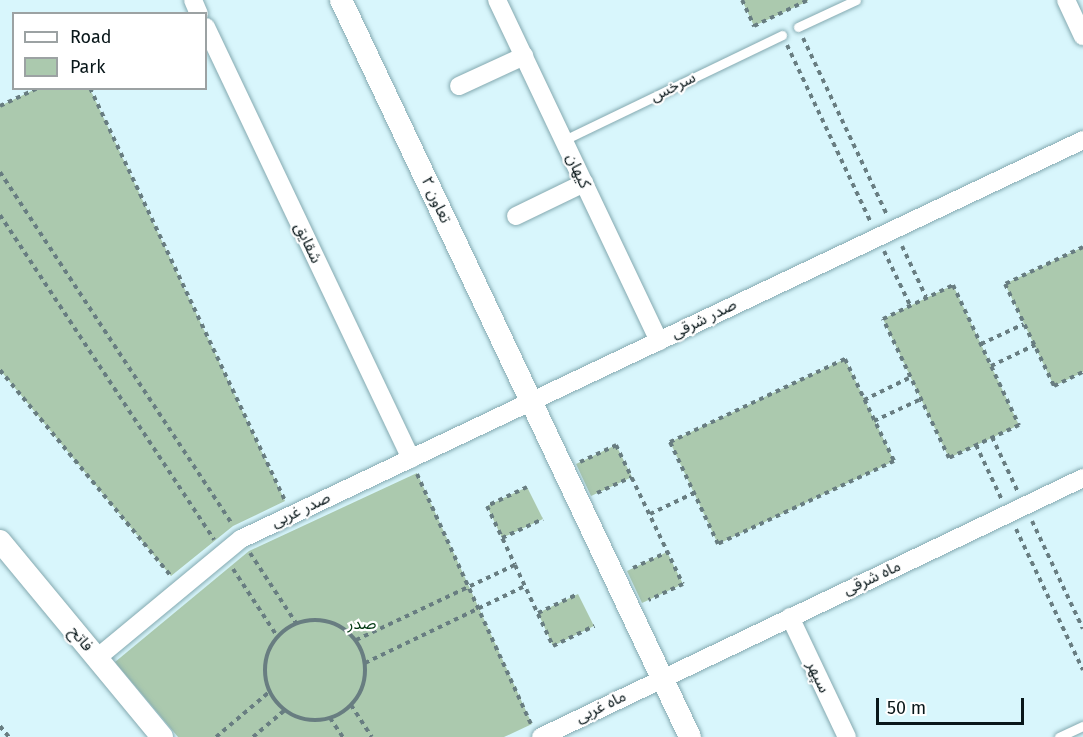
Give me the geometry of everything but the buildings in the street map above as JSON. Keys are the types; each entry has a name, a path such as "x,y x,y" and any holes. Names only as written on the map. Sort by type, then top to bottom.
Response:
{"street":[{"name":"تعاون ۲","path":"341,0 690,737"},
{"name":"کیهان","path":"497,0 659,341"},
{"path":"1066,0 1083,36"},
{"name":"شقایق","path":"207,29 414,466"},
{"path":"459,86 524,56"},
{"name":"صدر شرقی","path":"531,401 1083,140"},
{"path":"516,216 584,183"},
{"name":"صدر غربی","path":"97,658 241,538 414,466 531,401"},
{"name":"ماه شرقی","path":"662,678 1083,478"},
{"name":"فاتح","path":"0,541 162,737"},
{"name":"سپهر","path":"790,617 847,737"},
{"name":"ماه غربی","path":"536,731 662,678"}],"lane":[{"path":"798,27 856,0"},
{"name":"سرخس","path":"564,140 782,35"},
{"path":"1059,737 1083,726"}],"path":[{"path":"742,0 754,26 808,0"},
{"path":"789,8 885,232 910,305"},
{"path":"773,16 885,232 926,297"},
{"path":"0,106 34,90"},
{"path":"91,90 285,501"},
{"path":"0,172 296,622"},
{"path":"0,215 277,636"},
{"path":"1083,247 1005,284 1054,386 1083,372"},
{"path":"953,285 1019,425 949,458 883,319 926,297 953,285"},
{"path":"981,344 1024,324"},
{"path":"991,366 1035,345"},
{"path":"845,359 874,421 894,461 718,544 670,442 845,359"},
{"path":"0,370 171,576"},
{"path":"864,400 911,378"},
{"path":"874,421 921,399"},
{"path":"992,437 1016,509 1083,670"},
{"path":"576,464 616,445 650,514 683,584 642,603"},
{"path":"976,445 1016,509 1083,629"},
{"path":"414,466 536,731"},
{"path":"591,496 632,477"},
{"path":"527,487 487,506 553,646 594,627"},
{"path":"650,514 694,493"},
{"path":"502,538 543,519"},
{"path":"627,571 667,552"},
{"path":"356,640 515,565"},
{"path":"365,663 525,586"},
{"path":"538,613 578,594"},
{"path":"329,621 356,640 365,663 363,685 351,705 330,718 306,719 285,710 269,692 264,669 277,636 296,622 329,621"},
{"path":"216,737 269,692"},
{"path":"351,705 372,737"},
{"path":"253,737 285,710"},
{"path":"330,718 343,737"},
{"path":"0,726 9,737"}],"green space":[{"path":"742,0 808,0 808,1 754,26"},
{"path":"34,90 90,90 285,501 233,526 171,576 0,370 0,106"},
{"path":"1083,247 1083,372 1054,386 1005,284"},
{"path":"953,285 1019,425 949,458 883,319"},
{"path":"845,359 894,461 718,544 670,442"},
{"path":"616,445 632,477 591,496 576,464"},
{"name":"صدر","path":"417,473 532,724 504,737 178,737 115,662 249,551"},
{"path":"527,487 543,519 502,538 487,506"},
{"path":"667,552 683,584 642,603 627,571"},
{"path":"578,594 594,626 553,646 538,613"}]}
